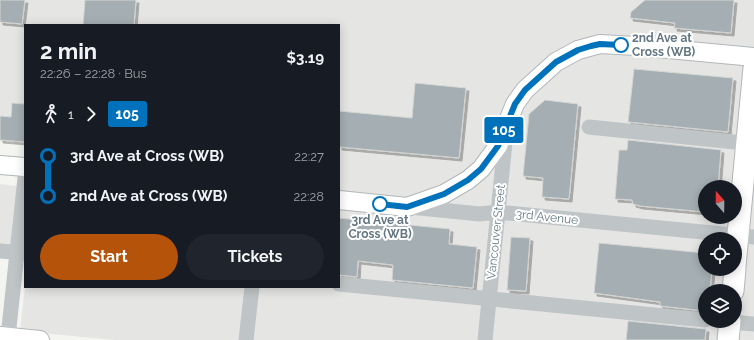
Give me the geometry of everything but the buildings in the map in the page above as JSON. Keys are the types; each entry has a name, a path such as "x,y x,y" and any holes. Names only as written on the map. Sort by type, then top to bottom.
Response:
{"highway":[{"path":"742,248 746,237 754,68"}],"main road":[{"path":"407,207 444,194 468,180 481,169 498,146 515,104 525,90 556,62 578,50 600,44 754,57"},
{"path":"0,165 24,167"},
{"name":"3rd Avenue","path":"340,200 407,207"},
{"path":"6,338 40,340"}],"street":[{"name":"Vancouver Street","path":"485,340 507,124"},
{"path":"589,127 750,144"},
{"path":"6,338 21,253 24,197"},
{"name":"3rd Avenue","path":"407,207 480,214 497,212 746,237"},
{"path":"0,251 21,253"},
{"path":"340,284 698,319"},
{"path":"246,340 252,288"},
{"path":"742,325 754,324"}],"shaded area":[{"path":"0,0 754,0 754,340 114,340 20,331 25,288 340,288 340,24 24,24 24,143 0,141"},
{"path":"0,184 24,187 24,249 0,247"}],"bus line":[{"name":"105","path":"380,204 407,207 444,194 468,180 481,169 498,146 515,104 525,90 556,62 578,50 591,46 600,44 621,45"}],"place":[{"name":"2nd Ave at Cross (WB)","path":"621,45"},
{"name":"3rd Ave at Cross (WB)","path":"380,204"}]}
